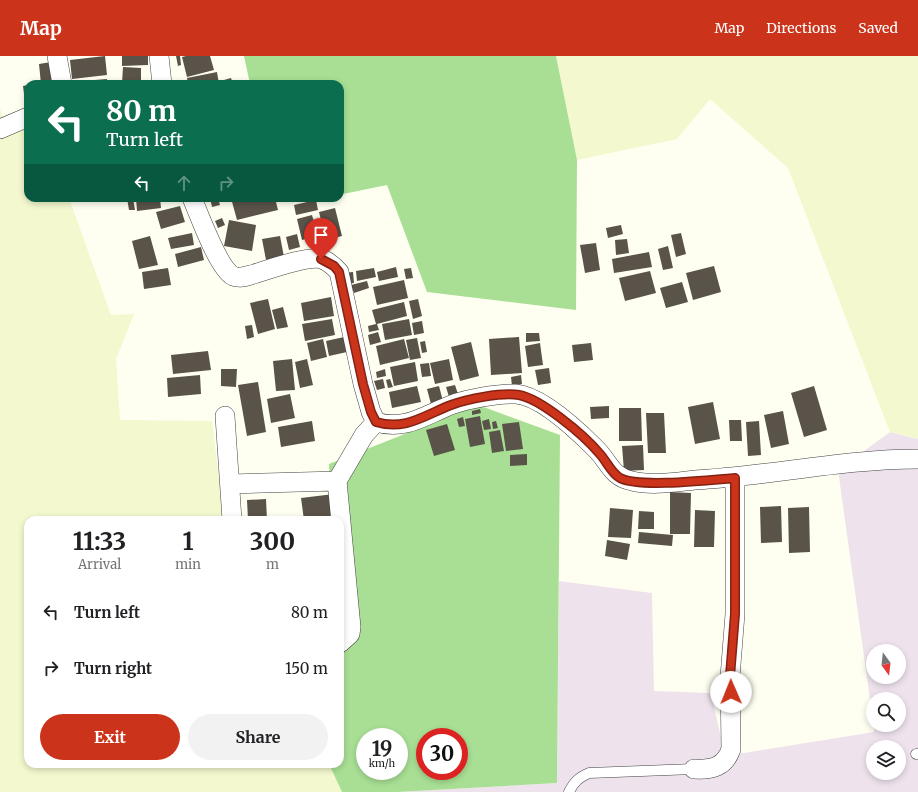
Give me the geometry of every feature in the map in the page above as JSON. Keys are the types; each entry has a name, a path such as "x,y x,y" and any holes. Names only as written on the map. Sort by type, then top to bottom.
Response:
{"street":[{"path":"57,56 61,80"},
{"path":"159,56 162,80"},
{"path":"0,129 24,119"},
{"path":"194,202 212,246 222,264 233,276 242,277 283,265 314,259 321,259 334,266 339,272 363,384 371,412 376,422 389,426 403,424 452,405 505,394 518,394 529,397 556,415 595,448 620,478 646,483 735,478 866,461 918,459"},
{"path":"225,416 232,516"},
{"path":"340,516 337,481 364,435 376,422"},
{"path":"694,769 709,770 717,767 728,757 731,749 730,676 735,614 735,478"},
{"path":"230,484 337,481"},
{"path":"344,560 350,628 350,634 344,639"}],"lane":[{"path":"569,792 573,783 579,777 589,773 694,769"}],"shaded area":[{"path":"890,432 918,439 918,792 398,792 557,783 559,581 652,593 654,691 711,693 725,756 874,732 906,732 906,692 869,692 868,684 906,684 906,644 866,644 866,671 838,470"}],"green space":[{"path":"244,56 556,56 577,160 576,310 427,292 387,185 344,194 344,80 249,80"},
{"path":"556,56 918,56 918,439 890,432 788,168 710,99 677,139 577,160"},
{"path":"0,109 9,133 24,126 24,202 70,202 111,315 134,314 116,359 120,420 212,421 224,516 24,516 24,768 331,768 342,792 0,792"},
{"path":"478,405 560,435 557,783 398,792 342,792 331,768 344,768 344,516 331,516 329,464"}],"building":[{"path":"105,56 107,75 72,79 70,60"},
{"path":"122,56 148,56 148,65 122,66"},
{"path":"176,56 180,56 181,65 178,66"},
{"path":"210,56 214,70 187,77 182,57"},
{"path":"51,62 53,80 41,80 39,64"},
{"path":"123,67 141,68 141,80 122,80"},
{"path":"217,72 218,80 187,80 187,78"},
{"path":"128,202 134,202 135,210 129,210"},
{"path":"136,202 160,202 161,208 137,211"},
{"path":"211,202 219,202 220,205 212,207"},
{"path":"232,202 276,202 278,210 237,220"},
{"path":"307,202 316,202 318,210 296,215 294,205"},
{"path":"180,206 185,222 161,229 156,212"},
{"path":"335,208 342,236 326,240 319,212"},
{"path":"312,215 318,236 302,240 297,219"},
{"path":"222,218 225,225 218,228 215,221"},
{"path":"229,220 256,225 252,251 224,246"},
{"path":"621,225 623,234 608,238 606,228"},
{"path":"192,233 194,245 171,249 168,238"},
{"path":"681,233 686,254 676,257 671,235"},
{"path":"297,234 300,247 289,250 286,237"},
{"path":"150,236 158,265 139,269 132,241"},
{"path":"280,236 284,257 266,260 262,239"},
{"path":"627,239 629,253 616,255 615,240"},
{"path":"596,243 600,270 585,273 580,245"},
{"path":"668,246 673,268 663,270 658,249"},
{"path":"201,247 204,260 178,267 175,254"},
{"path":"649,252 652,267 614,273 612,259"},
{"path":"714,266 721,292 693,300 686,273"},
{"path":"396,267 398,277 379,281 377,272"},
{"path":"168,268 171,285 144,289 142,272"},
{"path":"374,268 376,277 357,281 356,271"},
{"path":"411,268 413,278 406,279 404,269"},
{"path":"650,271 656,293 625,301 619,278"},
{"path":"353,272 354,283 345,284 343,273"},
{"path":"404,280 408,298 377,305 373,287"},
{"path":"367,281 369,288 354,293 351,285"},
{"path":"682,282 688,302 666,308 660,288"},
{"path":"331,297 334,316 304,321 301,303"},
{"path":"268,299 275,329 258,334 250,303"},
{"path":"418,299 422,316 413,319 409,301"},
{"path":"404,302 407,316 377,324 379,330 369,332 368,326 376,324 372,310"},
{"path":"283,307 288,327 277,329 272,310"},
{"path":"332,319 335,335 305,341 302,324"},
{"path":"409,319 412,335 385,340 382,324"},
{"path":"422,321 424,333 414,335 412,323"},
{"path":"252,325 254,337 247,339 245,326"},
{"path":"378,332 381,342 370,345 368,335"},
{"path":"526,333 539,333 540,341 526,342"},
{"path":"344,337 347,352 329,356 326,341"},
{"path":"519,337 522,373 491,375 489,339"},
{"path":"417,338 421,358 410,360 406,340"},
{"path":"323,339 327,357 311,361 307,343"},
{"path":"404,339 409,358 380,365 376,346"},
{"path":"425,341 427,352 422,353 420,342"},
{"path":"471,342 479,376 460,381 451,347"},
{"path":"540,343 543,365 528,367 525,346"},
{"path":"591,343 593,360 574,362 572,345"},
{"path":"208,351 211,370 173,374 171,355"},
{"path":"292,359 295,390 276,391 273,361"},
{"path":"307,359 313,385 300,388 295,362"},
{"path":"449,359 453,380 435,384 430,363"},
{"path":"415,362 418,381 394,386 390,367"},
{"path":"429,363 431,376 422,377 420,364"},
{"path":"549,368 551,383 538,385 535,370"},
{"path":"221,369 237,369 236,387 221,386"},
{"path":"385,369 386,376 377,378 376,372"},
{"path":"200,375 201,394 168,397 167,378"},
{"path":"521,375 522,384 512,386 511,377"},
{"path":"383,379 385,388 377,390 374,381"},
{"path":"390,379 393,387 388,388 386,380"},
{"path":"258,382 266,432 247,436 238,385"},
{"path":"455,385 459,397 450,400 446,387"},
{"path":"417,386 421,402 392,408 389,392"},
{"path":"439,386 444,405 432,408 427,389"},
{"path":"814,386 827,430 804,437 791,393"},
{"path":"290,394 295,418 271,423 267,399"},
{"path":"713,402 720,439 695,444 688,407"},
{"path":"609,406 609,418 591,419 590,407"},
{"path":"619,408 641,408 642,441 619,441"},
{"path":"480,409 481,413 472,415 472,411"},
{"path":"783,411 789,444 771,448 764,415"},
{"path":"646,413 664,413 666,453 648,453"},
{"path":"480,416 485,444 470,447 465,419"},
{"path":"463,417 465,426 459,427 457,419"},
{"path":"489,419 491,429 484,430 482,421"},
{"path":"729,420 741,420 742,441 730,441"},
{"path":"312,421 315,441 281,447 278,427"},
{"path":"496,421 498,428 493,429 492,422"},
{"path":"759,421 761,455 748,456 746,422"},
{"path":"519,422 523,449 506,451 502,424"},
{"path":"447,424 455,450 434,456 426,430"},
{"path":"500,430 504,451 492,453 489,432"},
{"path":"643,445 644,470 624,471 622,446"},
{"path":"527,454 527,465 510,466 510,455"},
{"path":"670,492 691,493 690,534 670,534"},
{"path":"334,494 337,516 303,516 301,498"},
{"path":"266,499 267,516 248,516 247,500"},
{"path":"781,506 782,542 761,543 760,507"},
{"path":"809,507 810,552 789,553 788,508"},
{"path":"610,508 633,510 631,538 608,537"},
{"path":"695,510 715,511 714,547 694,547"},
{"path":"639,511 654,512 654,529 638,529"},
{"path":"639,532 673,535 672,546 638,543"},
{"path":"607,540 630,544 627,560 605,556"}],"route":[{"path":"321,259 334,266 339,272 363,384 373,418 376,422 389,426 403,424 452,405 505,394 518,394 529,397 556,415 595,448 612,471 620,478 632,482 646,483 735,478 735,614 730,676 731,692"}]}
